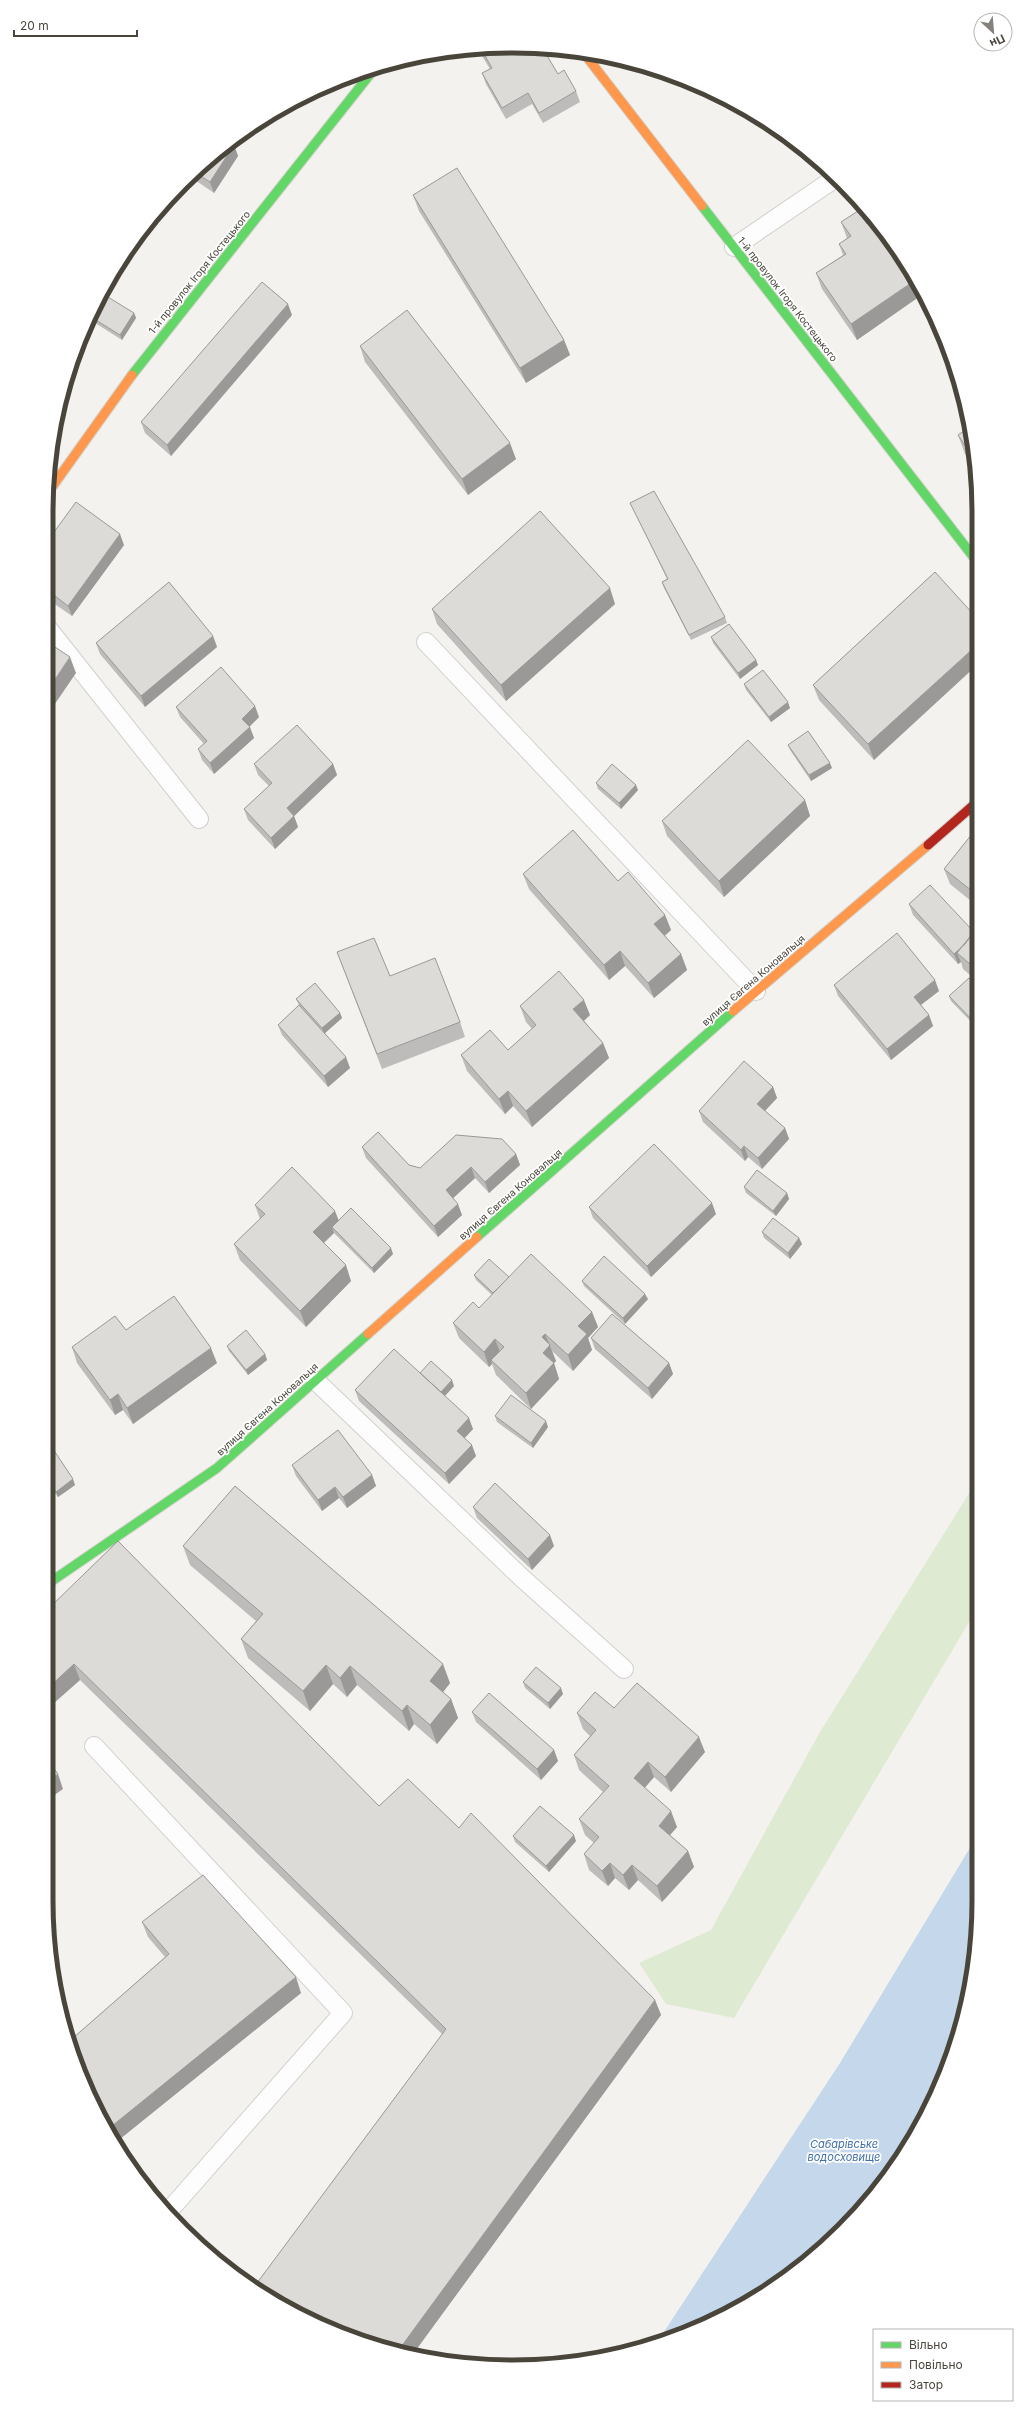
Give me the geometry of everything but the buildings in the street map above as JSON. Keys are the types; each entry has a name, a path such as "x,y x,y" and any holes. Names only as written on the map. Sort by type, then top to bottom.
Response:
{"street":[{"name":"1-й провулок Ігоря Костецького","path":"589,60 972,555"},
{"name":"1-й провулок Ігоря Костецького","path":"54,484 113,398 370,76"},
{"name":"вулиця Євгена Коновальця","path":"53,1580 217,1468 756,991 972,806"}],"lane":[{"path":"734,247 830,182"},
{"path":"53,635 199,819"},
{"path":"426,642 756,991"},
{"path":"316,1380 522,1578 624,1669"},
{"path":"94,1746 343,2014 172,2208"}],"green space":[{"path":"972,1489 972,1617 734,2018 666,2004 639,1963 711,1930 820,1732"}],"water":[{"name":"Сабарівське водосховище","path":"972,1845 971,1931 963,1990 956,2019 948,2048 925,2104 895,2156 858,2203 815,2246 792,2265 768,2283 716,2313 662,2335 840,2063"}],"traffic: fast":[{"path":"132,375 369,76"},
{"path":"702,206 972,555"},
{"path":"477,1237 733,1011"},
{"path":"53,1580 217,1468 368,1334"}],"traffic: slow":[{"path":"589,60 702,206"},
{"path":"54,484 132,375"},
{"path":"733,1011 928,845"},
{"path":"368,1334 477,1237"}],"traffic: jam":[{"path":"928,845 972,806"}]}
